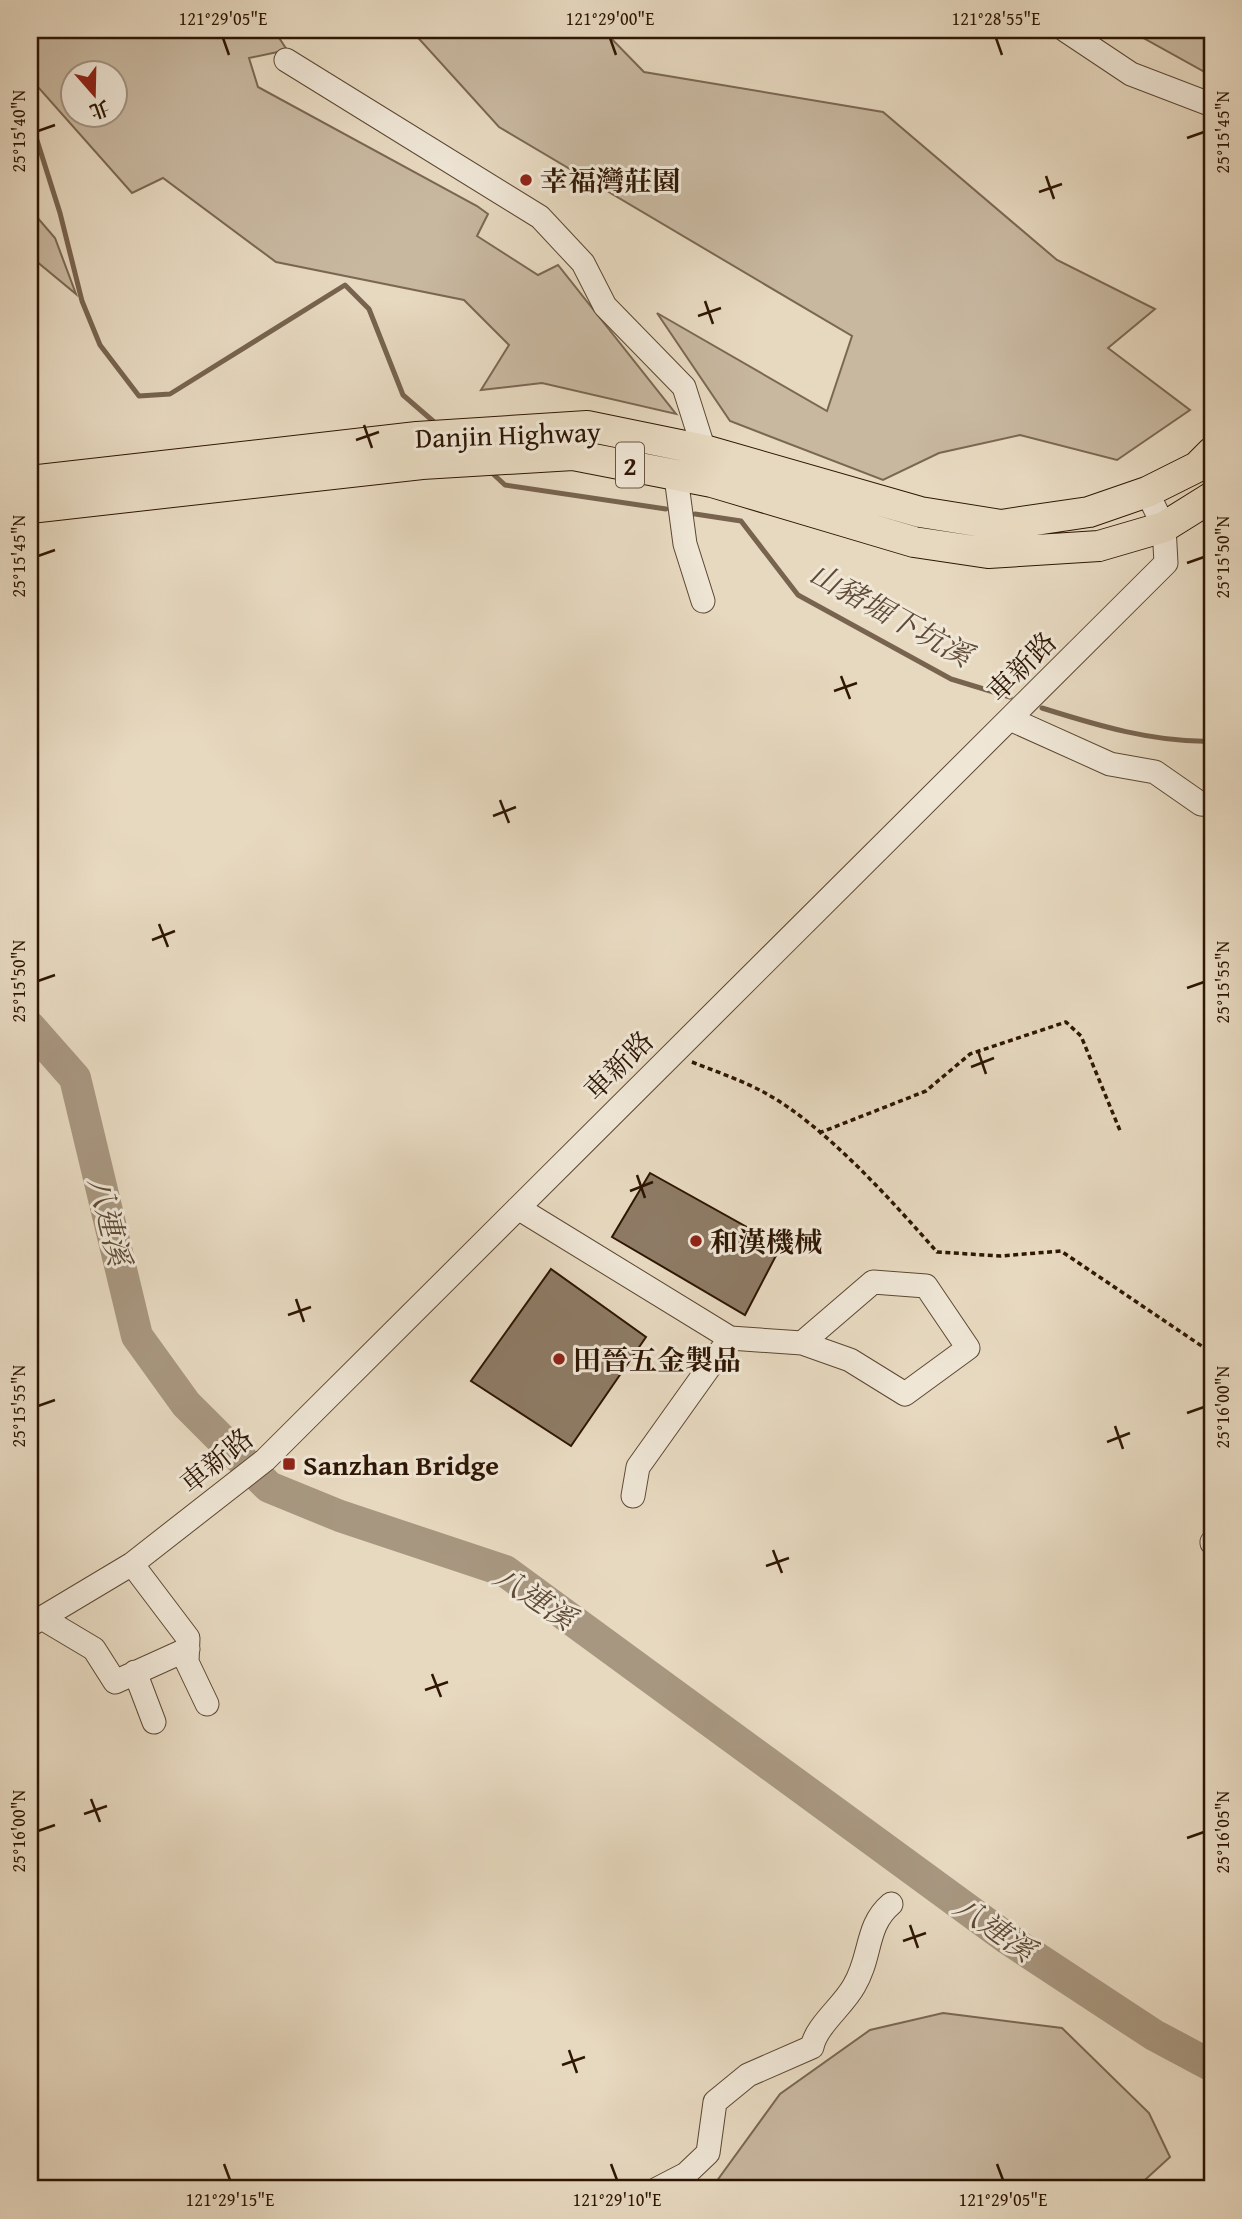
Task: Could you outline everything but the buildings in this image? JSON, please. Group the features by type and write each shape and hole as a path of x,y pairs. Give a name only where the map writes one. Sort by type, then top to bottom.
{"main road":[{"name":"Danjin Highway","path":"30,481 417,437 523,428 587,426 704,450 920,512 1001,525 1089,512 1147,492 1197,467 1212,452"},
{"name":"Danjin Highway","path":"30,508 501,457 573,455 712,482 914,542 988,553 1099,546 1164,527 1212,497"}],"street":[{"path":"1065,30 1131,74 1212,105"},
{"path":"286,60 540,217 583,263 605,306 684,387 704,450"},
{"path":"676,477 685,544 703,601"},
{"name":"車新路","path":"36,1622 132,1564 265,1460 1166,563 1164,527 1147,492"},
{"path":"1010,719 1110,764 1155,772 1201,804 1212,805"},
{"path":"518,1208 730,1338 802,1343 850,1360 905,1394 968,1348 926,1286 873,1282 802,1343"},
{"path":"633,1496 638,1466 730,1338"},
{"path":"132,1564 188,1638 187,1662 207,1704"},
{"path":"36,1622 94,1649 115,1682 188,1649"},
{"path":"135,1672 154,1722"},
{"path":"657,2189 686,2174 708,2153 715,2102 748,2075 812,2047 815,2034 830,2021 854,1987 866,1964 876,1917 891,1904"}],"path":[{"path":"819,1133 926,1091 970,1054 1066,1022 1081,1036 1121,1133"},
{"path":"672,1053 767,1094 819,1133 887,1195 937,1252 1001,1256 1061,1251 1212,1353"}],"shaded area":[{"path":"30,30 274,30 287,50 249,58 258,87 477,206 488,214 477,236 538,275 558,265 676,414 542,383 481,390 509,345 464,300 276,262 163,178 132,193 76,130 130,130 130,60 60,60 60,112 39,88 30,85"},
{"path":"411,30 603,30 644,72 883,112 1057,260 1155,309 1108,348 1190,410 1117,460 1020,435 939,453 883,480 730,421 657,313 827,411 852,336 499,127"},
{"path":"1129,30 1212,30 1212,76"},
{"path":"30,209 55,238 76,294 30,256"},
{"path":"943,2013 1062,2028 1149,2113 1170,2157 1135,2189 711,2189 780,2094 870,2030"}],"waterway":[{"name":"山豬堀下坑溪","path":"30,128 35,134 60,213 82,301 100,345 139,396 170,394 345,285 369,309 403,395 433,421"},
{"name":"山豬堀下坑溪","path":"491,472 505,485 666,509"},
{"name":"山豬堀下坑溪","path":"695,514 741,521 798,595 951,679 1010,697"},
{"name":"山豬堀下坑溪","path":"1042,708 1147,736 1212,741"},
{"name":"八連溪","path":"30,1027 75,1078 137,1336 186,1404 269,1487 340,1516 505,1571 1008,1939 1154,2035 1212,2066"}],"place":[{"name":"幸福灣莊園","path":"526,180"},
{"name":"和漢機械","path":"696,1241"},
{"name":"田晉五金製品","path":"559,1359"},
{"name":"Sanzhan Bridge","path":"289,1464"}]}
